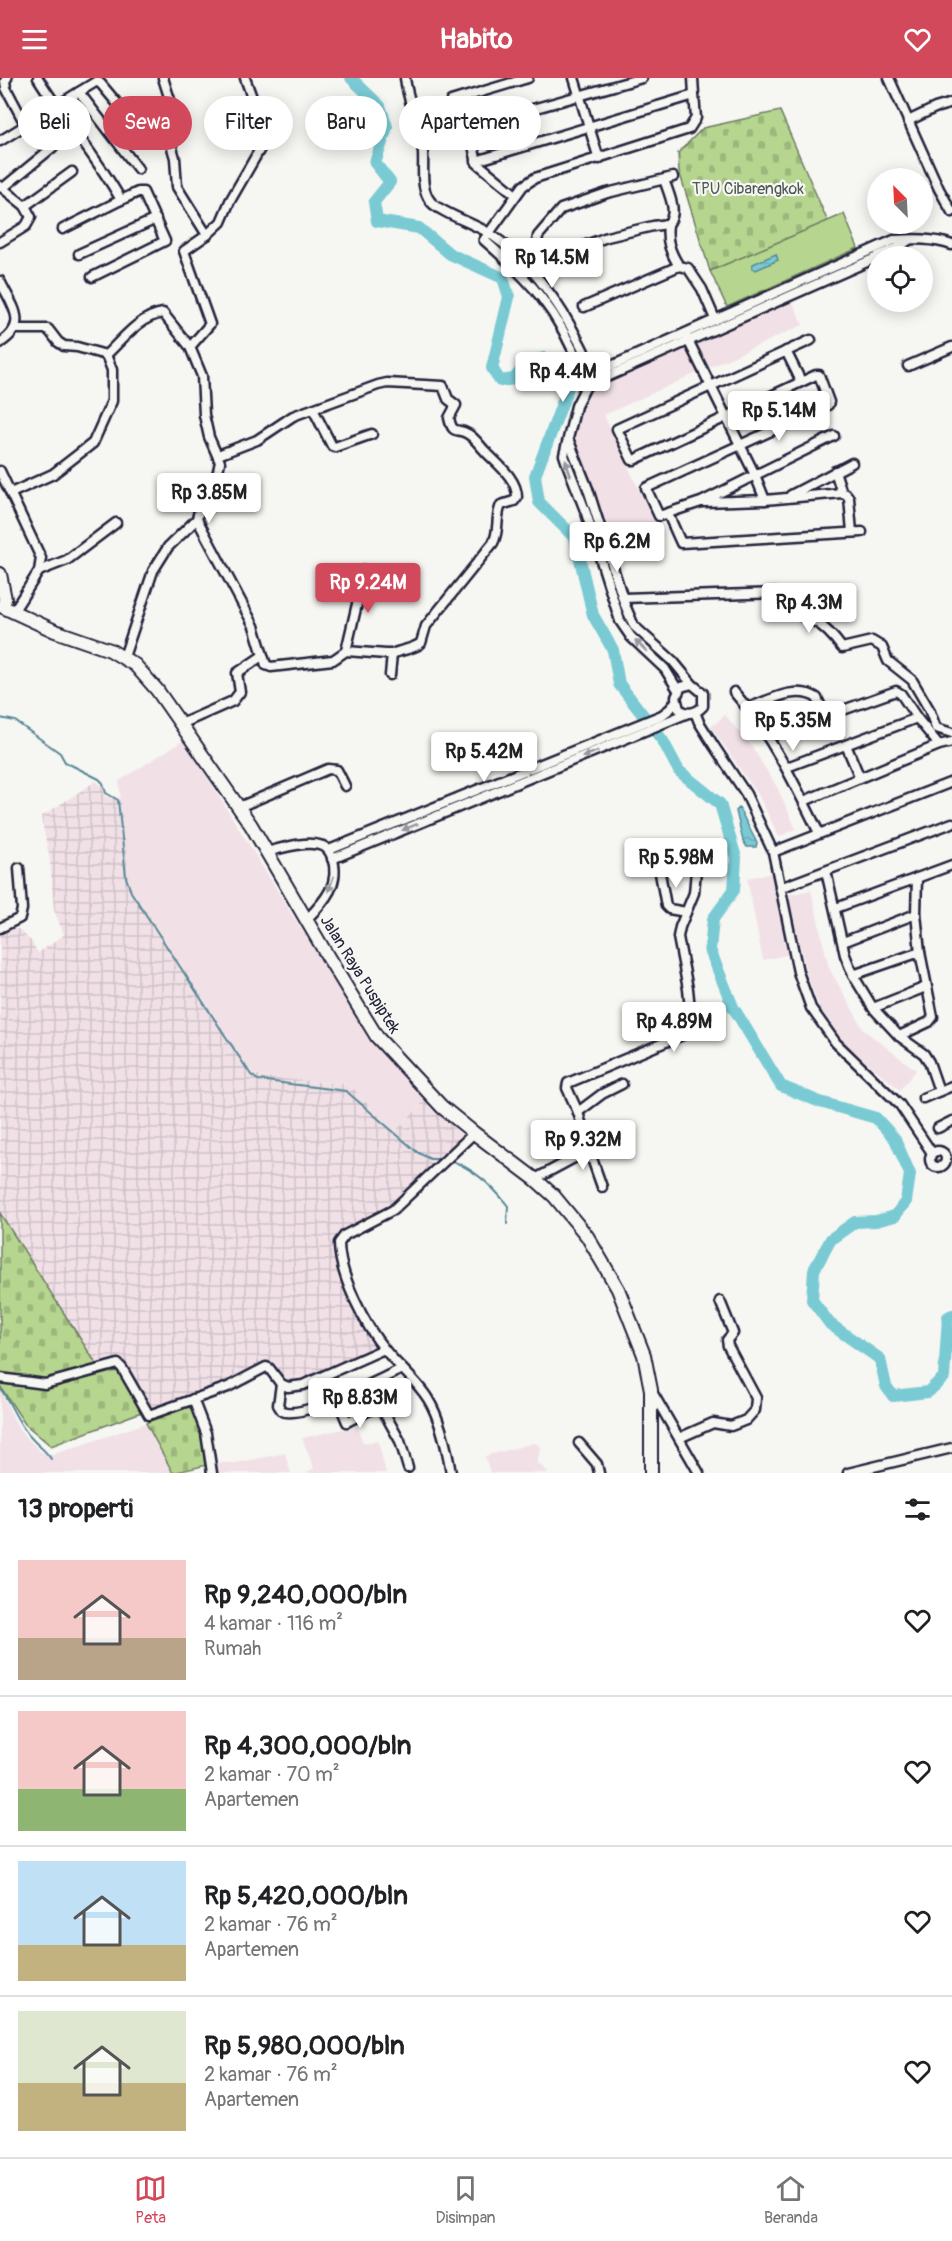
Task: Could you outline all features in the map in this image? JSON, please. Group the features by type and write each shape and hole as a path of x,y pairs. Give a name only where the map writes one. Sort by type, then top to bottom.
{"main road":[{"path":"0,574 5,608"},
{"name":"Jalan Raya Puspiptek","path":"5,608 55,632 124,657 135,664 157,690 239,807 377,1037 435,1099 474,1133 555,1196 574,1219 610,1272 644,1355 651,1390 651,1473"}],"street":[{"path":"8,78 5,81 6,88 18,111"},
{"path":"38,78 49,96"},
{"path":"163,78 180,131 179,135 170,141 175,158 177,187 207,235"},
{"path":"190,347 210,324 184,252 221,222 230,201 264,142 264,131 245,78"},
{"path":"405,78 410,104 419,129 425,192 437,208 462,218 489,233 531,270 564,322 581,370 589,376"},
{"path":"469,96 528,78"},
{"path":"574,78 599,159"},
{"path":"541,106 642,78"},
{"path":"489,233 528,182 544,174 599,159 689,129 696,118 693,78"},
{"path":"889,78 939,189 952,212"},
{"path":"71,96 97,81 111,96"},
{"path":"78,92 138,169"},
{"path":"476,161 588,125 694,95"},
{"path":"908,121 935,108 952,103"},
{"path":"0,141 18,129"},
{"path":"0,242 26,226 31,220 31,214 25,206 2,187 49,150"},
{"path":"88,150 110,180 121,200"},
{"path":"474,150 479,166 516,195"},
{"path":"25,206 72,172"},
{"path":"668,224 607,237 557,255 544,257 536,249 537,236 561,209 607,193 668,178 673,219 668,224 667,239 671,254 679,266"},
{"path":"63,229 141,191 165,241 163,244 92,277"},
{"path":"79,254 156,219"},
{"path":"900,246 909,239"},
{"path":"687,336 715,319 755,307 894,240 940,240 952,245"},
{"path":"664,719 676,701 678,690 666,669 631,637 620,621 564,455 576,406 589,376 867,261"},
{"path":"584,307 679,266 688,268 696,277 715,319"},
{"path":"0,281 17,317 16,329"},
{"path":"106,355 140,323 162,313 169,318 190,347 202,376 204,415 209,437 220,462 219,470 204,489 197,519 161,557 147,586 124,657"},
{"path":"0,343 16,329 48,329 64,346 106,355"},
{"path":"687,336 765,500"},
{"path":"811,340 617,428 632,460 818,374 829,403 646,488 657,516 701,502 834,436"},
{"path":"908,366 952,347"},
{"path":"786,351 801,381"},
{"path":"11,493 53,474 93,443 111,401 112,370 106,355"},
{"path":"197,519 254,627 266,665 271,667 333,660 346,651 392,654 412,649 421,643 426,626 493,543 498,534 499,509 502,504 516,499 517,492 504,471 471,436 452,428 449,418 456,405 448,399 441,385 387,383 293,416 251,443 218,455"},
{"path":"313,409 332,446 335,447 372,434"},
{"path":"331,854 664,719 692,713 703,706 705,697 701,689 692,684 673,661 634,626 588,489 569,441"},
{"path":"788,496 852,463"},
{"path":"0,471 40,553 39,571"},
{"path":"835,471 842,493"},
{"path":"578,493 588,489"},
{"path":"701,502 765,500 788,496 842,493 849,498 852,532"},
{"path":"668,514 681,543 862,532"},
{"path":"5,608 39,571 67,560 116,523"},
{"path":"346,651 365,570"},
{"path":"623,598 775,593 782,611 808,616 832,634 842,648 872,641 882,647 888,661 912,680 929,709 936,728 952,733"},
{"path":"390,675 392,654"},
{"path":"181,724 233,700 240,692 237,673 262,656"},
{"path":"678,690 692,684"},
{"path":"768,737 896,691 939,745"},
{"path":"734,692 748,708 787,767 819,834"},
{"path":"748,708 787,694 808,694 817,698 825,715"},
{"path":"676,701 680,709 692,713 746,794 773,852 798,972 811,1008 836,1043 900,1105 932,1153 942,1152 949,1158"},
{"path":"787,767 917,718"},
{"path":"804,801 939,745 952,742"},
{"path":"846,744 860,778"},
{"path":"239,807 328,768 337,770 345,786"},
{"path":"773,852 952,782"},
{"path":"780,888 952,824"},
{"path":"266,852 300,845 324,846 331,854 335,870 331,889 320,906 307,919"},
{"path":"602,1187 578,1112 567,1087 569,1082 692,1029 688,989 678,942 680,927 694,893 696,870 682,853"},
{"path":"836,908 952,865"},
{"path":"0,928 20,918 22,909 19,868"},
{"path":"826,871 845,955 853,975 873,1008 898,1036 924,1054 933,1069 939,1091"},
{"path":"660,873 666,906 669,909 686,912"},
{"path":"898,1036 932,1019 920,952 916,914 917,878"},
{"path":"843,942 916,914"},
{"path":"853,975 920,952"},
{"path":"873,1008 926,987"},
{"path":"578,1112 602,1094 622,1084"},
{"path":"923,1098 952,1086"},
{"path":"938,1128 952,1121"},
{"path":"451,1473 438,1421 430,1401 384,1349 358,1305 340,1259 339,1243 345,1235 393,1210 474,1133"},
{"path":"535,1179 589,1150"},
{"path":"679,1438 713,1423 731,1426 746,1420 754,1410 756,1398 727,1342 733,1334 720,1301"},
{"path":"0,1378 45,1384 118,1364 149,1415 234,1384 266,1367 282,1384 288,1387 303,1385 384,1349"},
{"path":"282,1384 278,1406 287,1413 302,1412 402,1369"},
{"path":"651,1390 699,1473"},
{"path":"337,1398 347,1422 404,1392"},
{"path":"193,1400 206,1433 212,1473"},
{"path":"380,1405 400,1441 408,1468"},
{"path":"579,1443 597,1464 599,1473"},
{"path":"848,1473 952,1448"}],"shaded area":[{"path":"789,293 803,325 604,415 655,524 606,530 572,441 580,406 589,386"},
{"path":"725,715 752,747 777,787 796,829 779,837 759,796 711,727"},
{"path":"184,740 377,1048 425,1098 394,1132 350,1085 265,1077 252,1073 129,884 119,781"},
{"path":"96,781 102,786 107,797 121,798 129,884 252,1073 265,1077 350,1085 394,1132 425,1098 462,1136 381,1214 341,1236 334,1248 339,1271 375,1349 317,1375 292,1381 281,1379 266,1362 238,1382 154,1411 147,1406 123,1362 116,1359 97,1365 0,1213 0,929 18,929 31,941 38,953 64,935 54,910 50,860 41,817"},
{"path":"772,873 790,954 763,960 747,878"},
{"path":"811,890 829,968 864,1030 916,1070 900,1090 845,1044 820,1009 807,975 788,895"},
{"path":"0,1389 19,1430 41,1452 52,1455 146,1423 173,1473 0,1473"},
{"path":"357,1426 363,1443 378,1441 386,1473 306,1473 314,1468 302,1438"},
{"path":"534,1443 541,1446 537,1462 549,1473 490,1473 485,1456"},
{"path":"285,1453 291,1473 215,1473 214,1463 236,1463"}],"green space":[{"name":"TPU Cibarengkok","path":"780,111 828,222 710,271 679,171 678,153 703,128"},
{"path":"844,214 858,248 727,307 710,271"},
{"path":"0,1213 97,1365 60,1377 38,1379 0,1373"},
{"path":"118,1368 144,1411 51,1446 25,1424 0,1386 0,1381 33,1385"},
{"path":"192,1404 200,1427 207,1465 173,1473 146,1423 157,1416"}],"water":[{"path":"776,254 778,260 756,270 752,268 753,264"},
{"path":"739,808 757,843 756,847 747,847 743,841 736,811"}],"waterway":[{"path":"351,78 380,106 387,127 375,163 390,182 374,202 377,221 419,228 450,254 503,278 509,297 492,368 500,381 514,379 528,362 544,358 560,367 569,385 535,476 539,502 575,538 593,615 613,650 619,684 663,741 679,771 720,804 736,858 734,890 713,919 710,950 733,1007 781,1086 820,1102 876,1118 895,1139 910,1174 906,1201 895,1216 876,1221 855,1222 831,1239 814,1270 812,1300 830,1324 880,1359 886,1386 893,1396 928,1392 944,1377 948,1317 952,1315"},
{"path":"0,718 15,721 60,753 65,762 99,779 106,793 118,800 126,877 131,892 251,1075 258,1080 346,1091 417,1152 430,1159 441,1159"},
{"path":"450,1160 475,1173 496,1191 508,1206 507,1224"},
{"path":"0,1388 24,1430 51,1459"}]}
